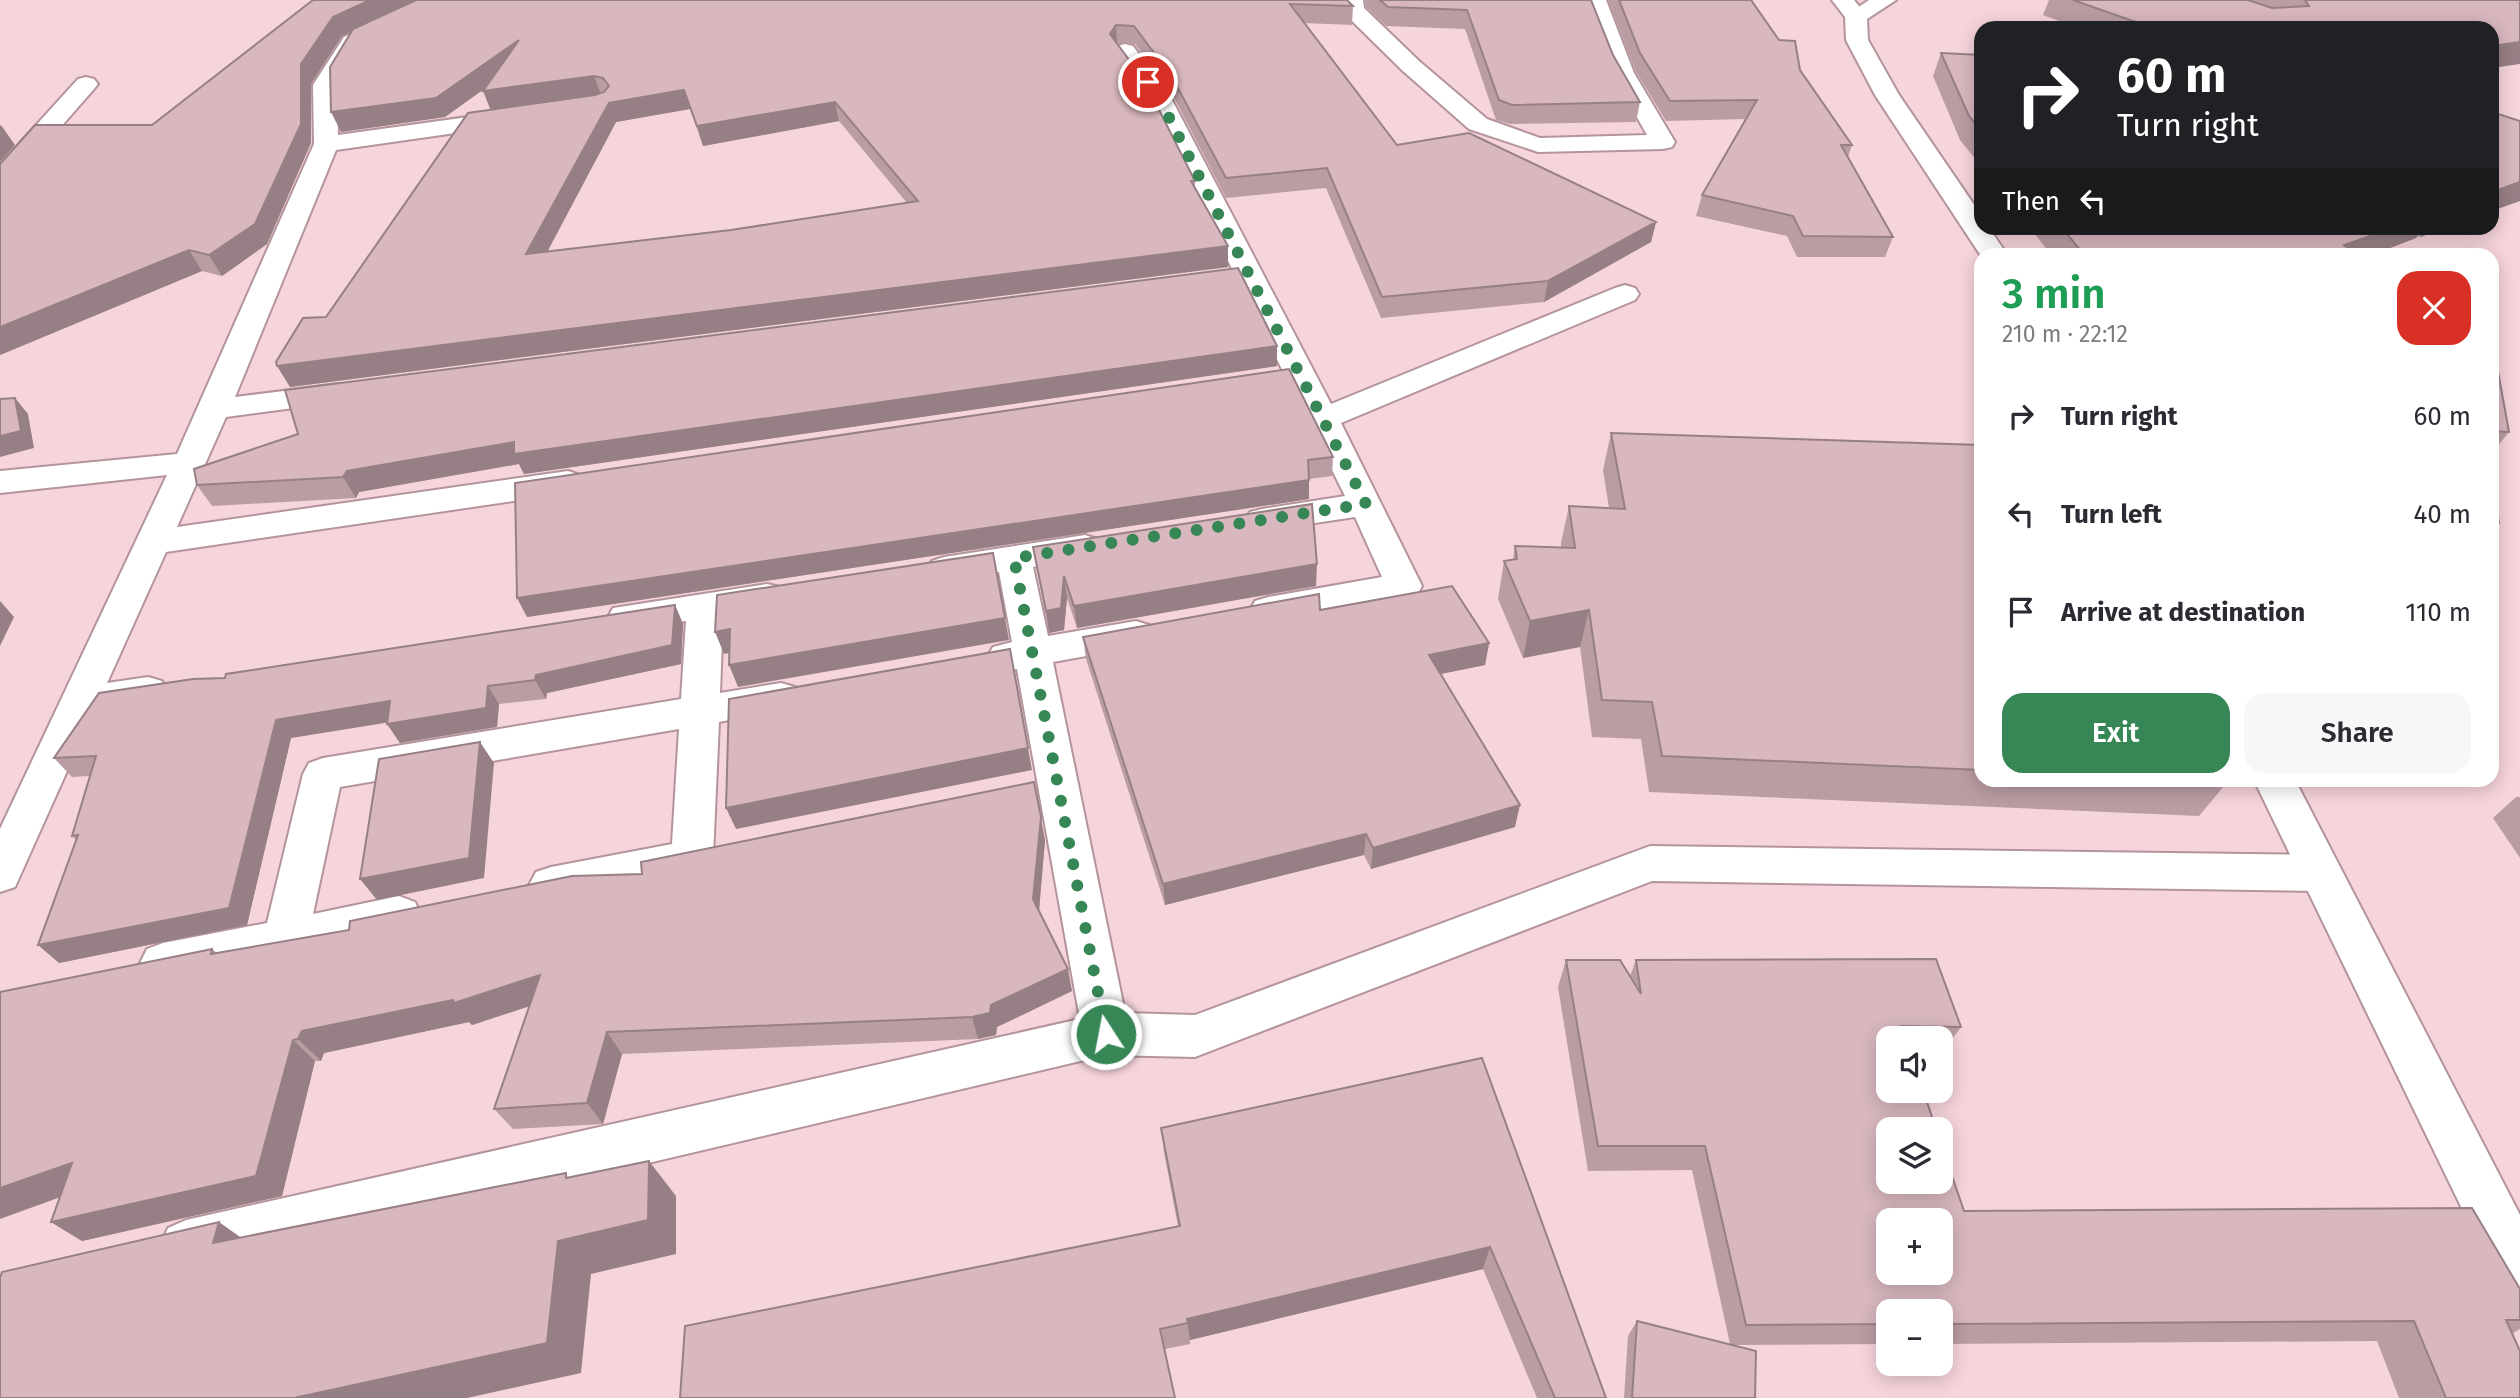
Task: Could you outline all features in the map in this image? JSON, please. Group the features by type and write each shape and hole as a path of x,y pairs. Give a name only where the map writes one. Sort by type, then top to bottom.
{"street":[{"path":"0,874 214,409 326,144 325,85 352,42 441,0"},
{"path":"1352,0 1354,10 1478,124 1538,145 1663,142 1623,73 1595,0"},
{"path":"1885,0 1849,5 1857,40 1886,95 1974,225"},
{"path":"1125,51 1159,98 1237,277 1287,376 1323,419 1404,586 1231,617"},
{"path":"0,181 86,84"},
{"path":"326,144 532,115"},
{"path":"1323,419 1625,294"},
{"path":"214,409 366,390"},
{"path":"0,482 188,463"},
{"path":"153,542 596,478"},
{"path":"1230,525 1366,504"},
{"path":"907,574 1122,541"},
{"path":"1014,558 1032,652 1037,788 1106,1034"},
{"path":"597,622 799,591"},
{"path":"516,892 712,853 699,711 705,605"},
{"path":"978,662 1165,628"},
{"path":"80,701 176,686"},
{"path":"286,937 323,774 819,690"},
{"path":"2277,787 2520,1270"},
{"path":"148,1255 1106,1034 1195,1036 1650,863 2319,873"},
{"path":"122,971 435,908"}],"building":[{"path":"313,0 370,0 333,17 301,64 301,124 255,224 209,255 189,250 0,327 0,164 35,125 152,125"},
{"path":"416,0 1347,0 1353,6 1290,4 1397,145 1469,133 1656,222 1548,281 1382,297 1327,168 1226,178 1172,77 1134,26 1116,25 1110,34 1144,80 1195,181 1191,181 1228,246 277,366 276,362 303,318 326,317 468,113 595,95 604,92 609,86 603,78 594,76 483,91 519,40 436,98 331,112 330,67 353,29","holes":["684,90 697,126 835,102 918,201 731,230 526,254 609,103"]},
{"path":"1380,0 1591,0 1613,55 1640,102 1512,105 1499,100 1467,10 1388,7"},
{"path":"1619,0 1751,0 1779,40 1795,41 1800,70 1852,145 1841,145 1893,237 1803,236 1793,216 1702,195 1757,100 1670,101 1640,53"},
{"path":"2073,0 2248,0 2272,8 2309,6 2305,0 2520,0 2520,42 2499,45 2499,21 2133,21"},
{"path":"1941,53 1974,55 1974,122"},
{"path":"2499,114 2520,121 2520,182 2499,190"},
{"path":"2068,235 2373,235 2344,245 2348,248 2078,248"},
{"path":"1238,268 1277,346 514,454 514,442 347,471 343,477 197,485 194,469 298,434 285,390"},
{"path":"1289,369 1333,457 1308,460 1309,480 517,598 515,483"},
{"path":"2499,377 2509,432 2499,431"},
{"path":"15,398 21,431 0,436 0,399"},
{"path":"1611,433 1974,445 1974,770 1662,756 1652,702 1602,700 1589,610 1530,621 1504,561 1517,559 1515,546 1575,548 1569,506 1625,509"},
{"path":"1312,504 1317,564 1074,606 1064,576 1061,608 1046,611 1033,547"},
{"path":"993,553 1005,618 729,665 730,629 715,632 717,595"},
{"path":"1452,586 1489,643 1429,655 1520,805 1373,848 1366,834 1163,884 1083,637 1319,594 1320,610"},
{"path":"675,605 672,645 536,675 535,680 488,686 486,708 387,724 390,701 276,720 229,908 38,945 78,835 72,836 96,756 54,758 99,693 193,679 225,678 226,674"},
{"path":"1010,649 1028,748 726,808 729,699"},
{"path":"480,742 469,858 360,879 379,759"},
{"path":"1034,782 1041,817 1033,899 1068,969 991,1005 990,1013 972,1017 607,1032 587,1103 494,1109 540,975 454,1003 453,1000 302,1031 298,1039 293,1040 256,1176 51,1222 72,1163 0,1188 0,992 212,949 211,954 349,930 350,921 572,876 642,874 641,862"},
{"path":"1936,959 1961,1027 1876,1026 1876,1103 1927,1103 1932,1117 1876,1117 1876,1194 1953,1194 1953,1179 1964,1211 2472,1208 2520,1289 2520,1320 2506,1320 2520,1351 2520,1398 2446,1398 2414,1321 1953,1324 1953,1299 1876,1299 1876,1324 1746,1325 1705,1146 1598,1146 1566,960 1620,960 1641,994 1636,960"},
{"path":"1482,1058 1606,1398 1555,1398 1490,1247 1187,1319 1188,1323 1160,1329 1175,1398 680,1398 685,1326 1180,1226 1161,1128"},
{"path":"649,1161 648,1220 558,1241 547,1343 294,1398 0,1398 2,1272 219,1222 213,1243 566,1173 566,1178"},
{"path":"1637,1321 1756,1351 1755,1398 1632,1398"}],"route":[{"path":"1106,1034 1014,558 1366,504 1251,275 1159,98 1148,82"}]}
